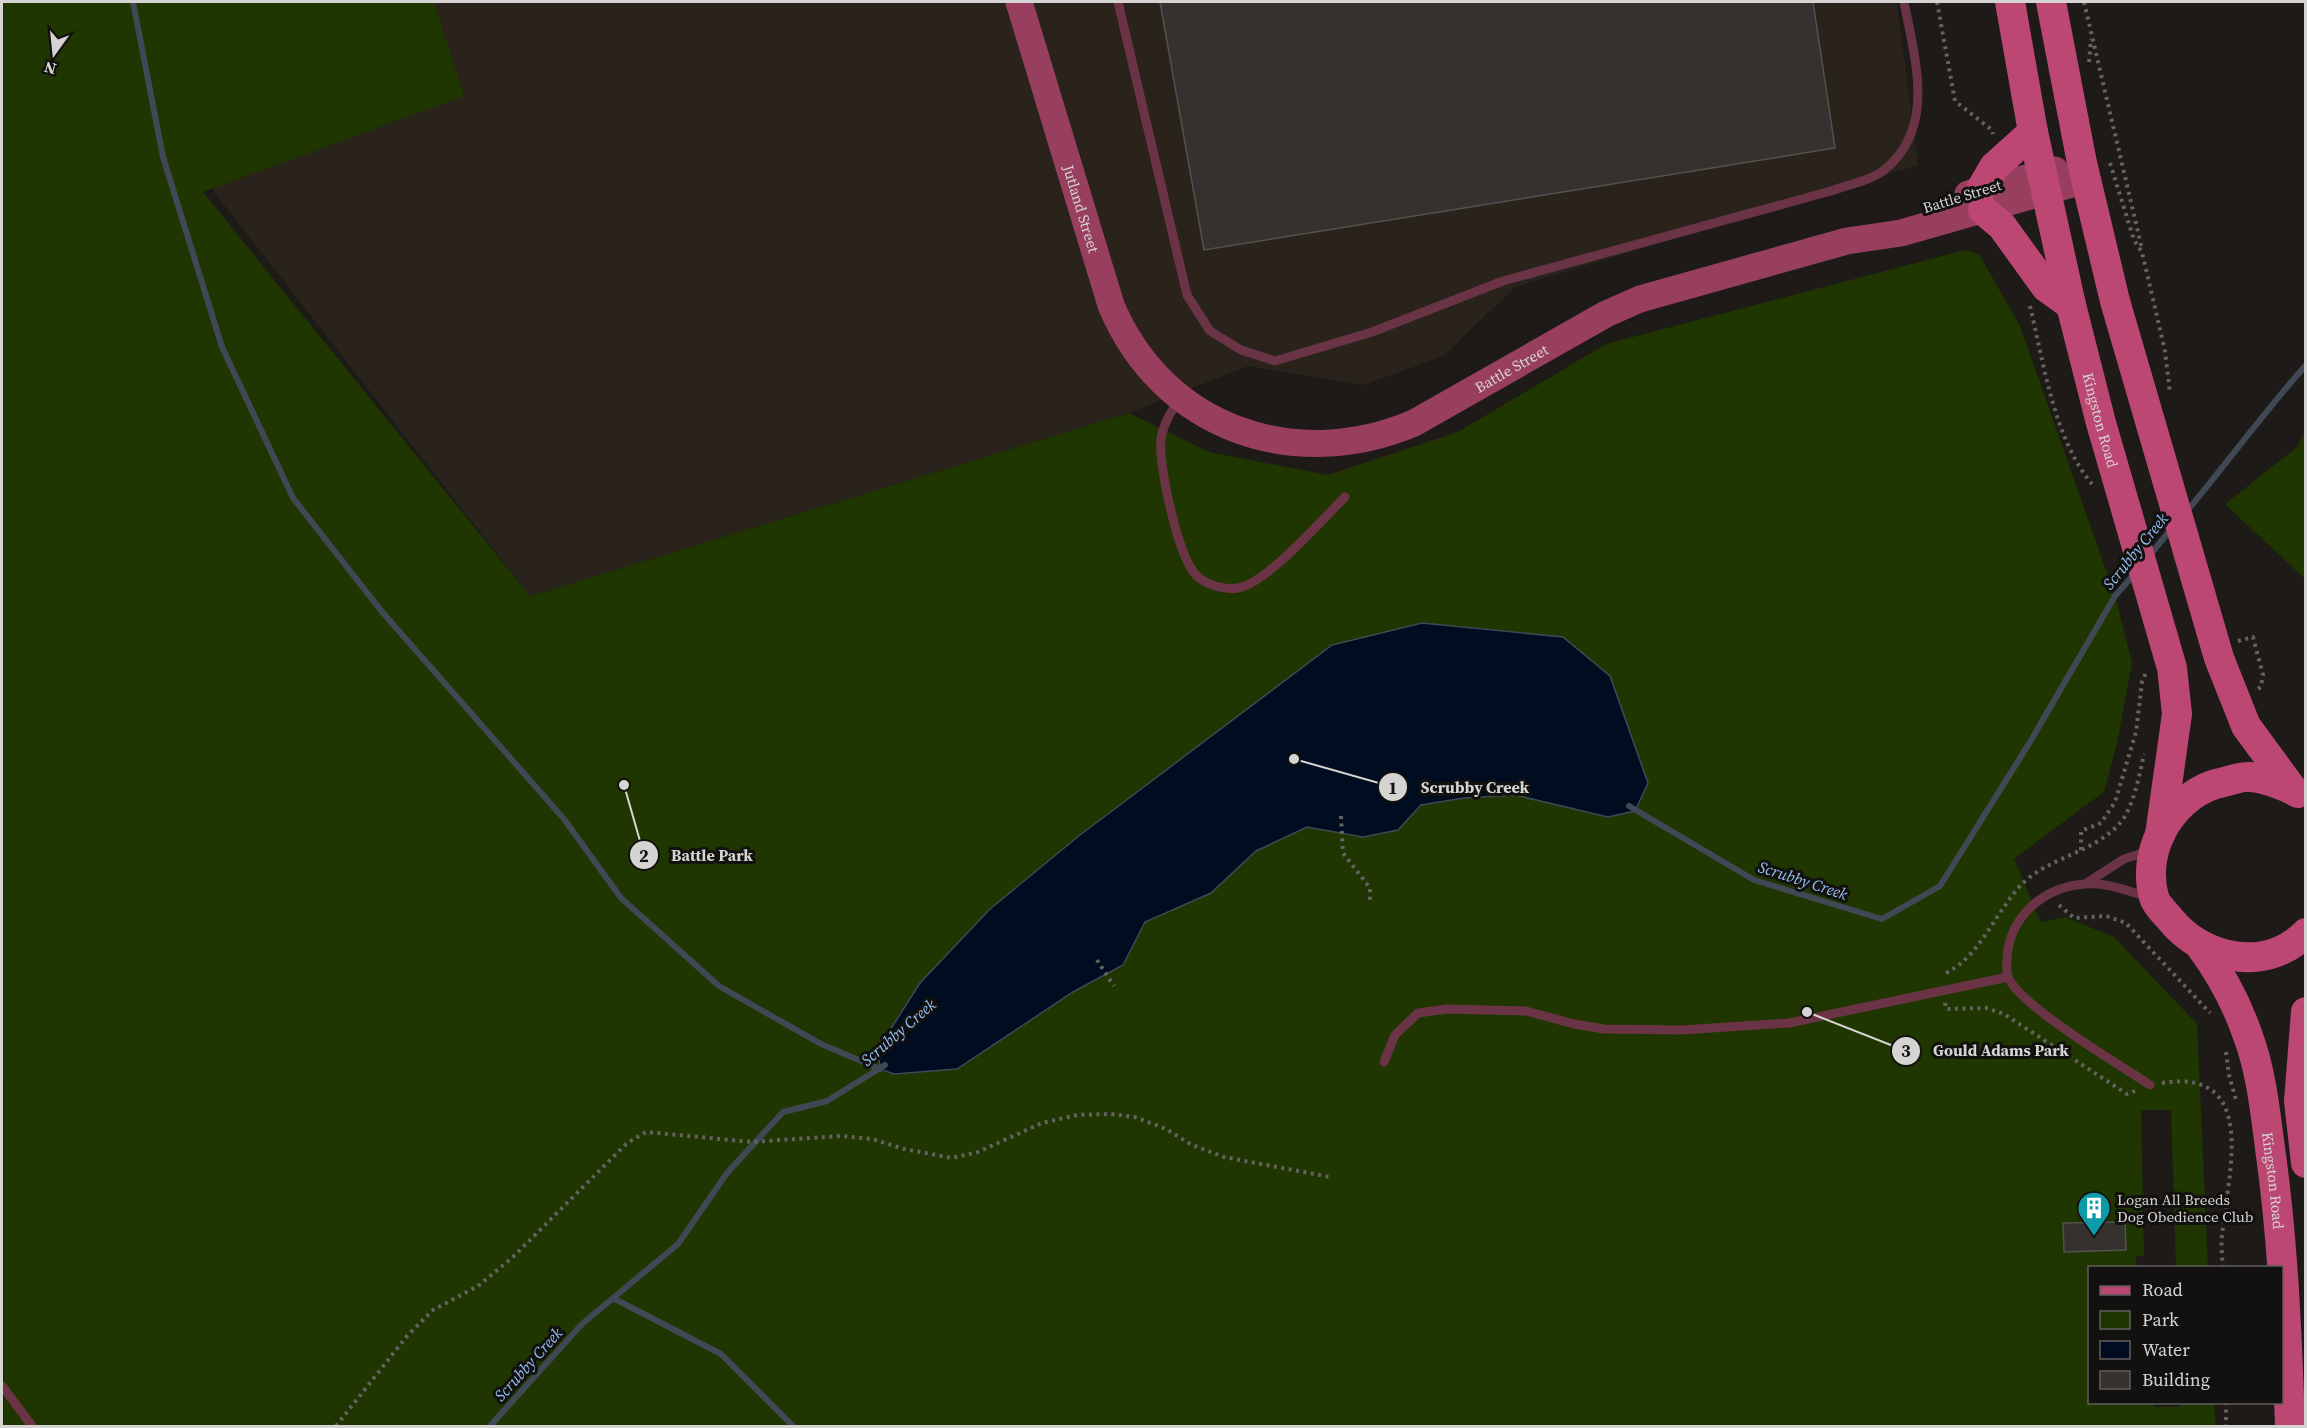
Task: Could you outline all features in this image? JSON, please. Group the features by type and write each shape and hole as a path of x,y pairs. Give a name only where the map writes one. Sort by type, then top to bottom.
{"main road":[{"name":"Kingston Road","path":"2010,2 2033,132 2071,305 2172,668 2177,714 2151,873 2154,899"},
{"path":"2050,2 2091,165 2115,301 2219,658 2246,726 2299,794"},
{"path":"2033,132 2010,156 1994,167 1981,200 2008,232 2046,287 2071,305"},
{"path":"2157,843 2176,808 2206,785 2250,776 2299,794"},
{"path":"2154,899 2174,924 2201,947 2223,956 2257,958 2294,944 2306,933"},
{"name":"Kingston Road","path":"2201,947 2221,975 2248,1036 2262,1092 2275,1183 2283,1266"},
{"path":"2306,1012 2299,1101 2306,1163"},
{"name":"Kingston Road","path":"2283,1267 2290,1426"}],"street":[{"name":"Jutland Street","path":"1019,2 1111,305 1122,332 1136,354 1180,398"},
{"name":"Battle Street","path":"1180,398 1222,423 1275,441 1322,445 1371,438 1414,423 1606,314 1640,299 1847,241 1901,233 1981,200 2044,182 2091,165"}],"lane":[{"path":"1118,2 1187,295 1210,331 1241,350 1275,361 1372,332 1503,281 1830,191 1881,172 1906,148 1920,105 1904,2"},
{"path":"1180,398 1164,427 1161,453 1182,549 1189,565 1203,580 1230,589 1252,584 1346,497"},
{"path":"2085,884 2124,859 2157,843"},
{"path":"2150,1085 2048,1017 2008,977 2008,946 2014,927 2048,893 2085,884 2108,885 2154,899"},
{"path":"1384,1062 1395,1035 1418,1013 1447,1009 1526,1011 1574,1024 1604,1029 1682,1030 1789,1023 2008,977"},
{"path":"2,1386 32,1426"}],"path":[{"path":"1937,2 1955,101 1992,130 1993,139 2010,156"},
{"path":"2084,2 2164,351 2171,404"},
{"path":"2091,39 2091,74"},
{"path":"2091,165 2142,252"},
{"path":"2028,300 2066,442 2078,467 2093,485"},
{"path":"2081,850 2121,823 2139,780 2145,749"},
{"path":"1341,816 1343,853 1370,888 1370,901"},
{"path":"2045,868 2048,873"},
{"path":"2059,905 2074,918 2106,916 2126,923 2211,1015"},
{"path":"1097,960 1114,986"},
{"path":"1945,1003 1946,1009 1986,1008 2004,1014 2127,1094 2150,1085 2178,1081 2205,1085 2224,1103 2231,1128 2231,1160 2221,1238 2223,1266"},
{"path":"2224,1103 2236,1098 2229,1076 2226,1046"},
{"path":"336,1426 407,1336 433,1310 478,1286 513,1257 627,1143 646,1132 752,1142 841,1136 872,1139 904,1149 952,1158 978,1152 1042,1123 1077,1114 1111,1114 1135,1117 1166,1129 1192,1145 1224,1157 1330,1177"},
{"path":"2226,1404 2226,1426"}],"shaded area":[{"path":"171,2 1897,2 1918,165 1515,287 1443,356 1364,385 1248,366 1129,413 530,596 214,192"}],"green space":[{"path":"2,2 434,2 464,96 203,192 530,596 1129,413 1209,452 1328,475 1458,432 1606,344 1965,250 1979,254 2020,326 2115,596 2132,663 2117,743 2104,792 2014,859 2041,922 2065,917 2114,937 2197,1024 2208,1266 2176,1266 2171,1110 2141,1110 2144,1256 2136,1256 2137,1266 2088,1266 2088,1404 2153,1404 2154,1407 2179,1407 2179,1404 2214,1404 2216,1426 4,1426"},
{"path":"2305,431 2305,579 2225,504 2297,447"}],"water":[{"path":"1422,623 1563,637 1610,676 1648,783 1635,811 1608,817 1515,795 1464,798 1421,805 1398,830 1363,837 1307,827 1256,851 1211,893 1145,922 1123,965 1073,992 957,1069 894,1074 880,1069 878,1049 920,983 990,909 1080,835 1332,645"}],"building":[{"path":"1160,2 1813,2 1835,148 1204,250"},
{"name":"Logan All Breeds Dog Obedience Club","path":"2125,1222 2126,1250 2064,1252 2063,1223"}],"waterway":[{"path":"133,2 163,157 222,347 293,498 383,613 564,819 621,898 719,986 821,1044 880,1069"},
{"name":"Scrubby Creek","path":"2187,511 2306,365"},
{"name":"Scrubby Creek","path":"2150,555 2172,528"},
{"name":"Scrubby Creek","path":"1629,806 1754,880 1882,919 1940,886 2030,742 2115,596 2136,572"},
{"name":"Scrubby Creek","path":"490,1426 582,1324 678,1244 727,1173 783,1112 827,1101 885,1065"},
{"path":"613,1298 721,1354 793,1426"}],"place":[{"name":"Scrubby Creek","path":"1294,759"},
{"name":"Battle Park","path":"624,785"},
{"name":"Gould Adams Park","path":"1807,1012"},
{"name":"Logan All Breeds Dog Obedience Club","path":"2094,1237"}]}
